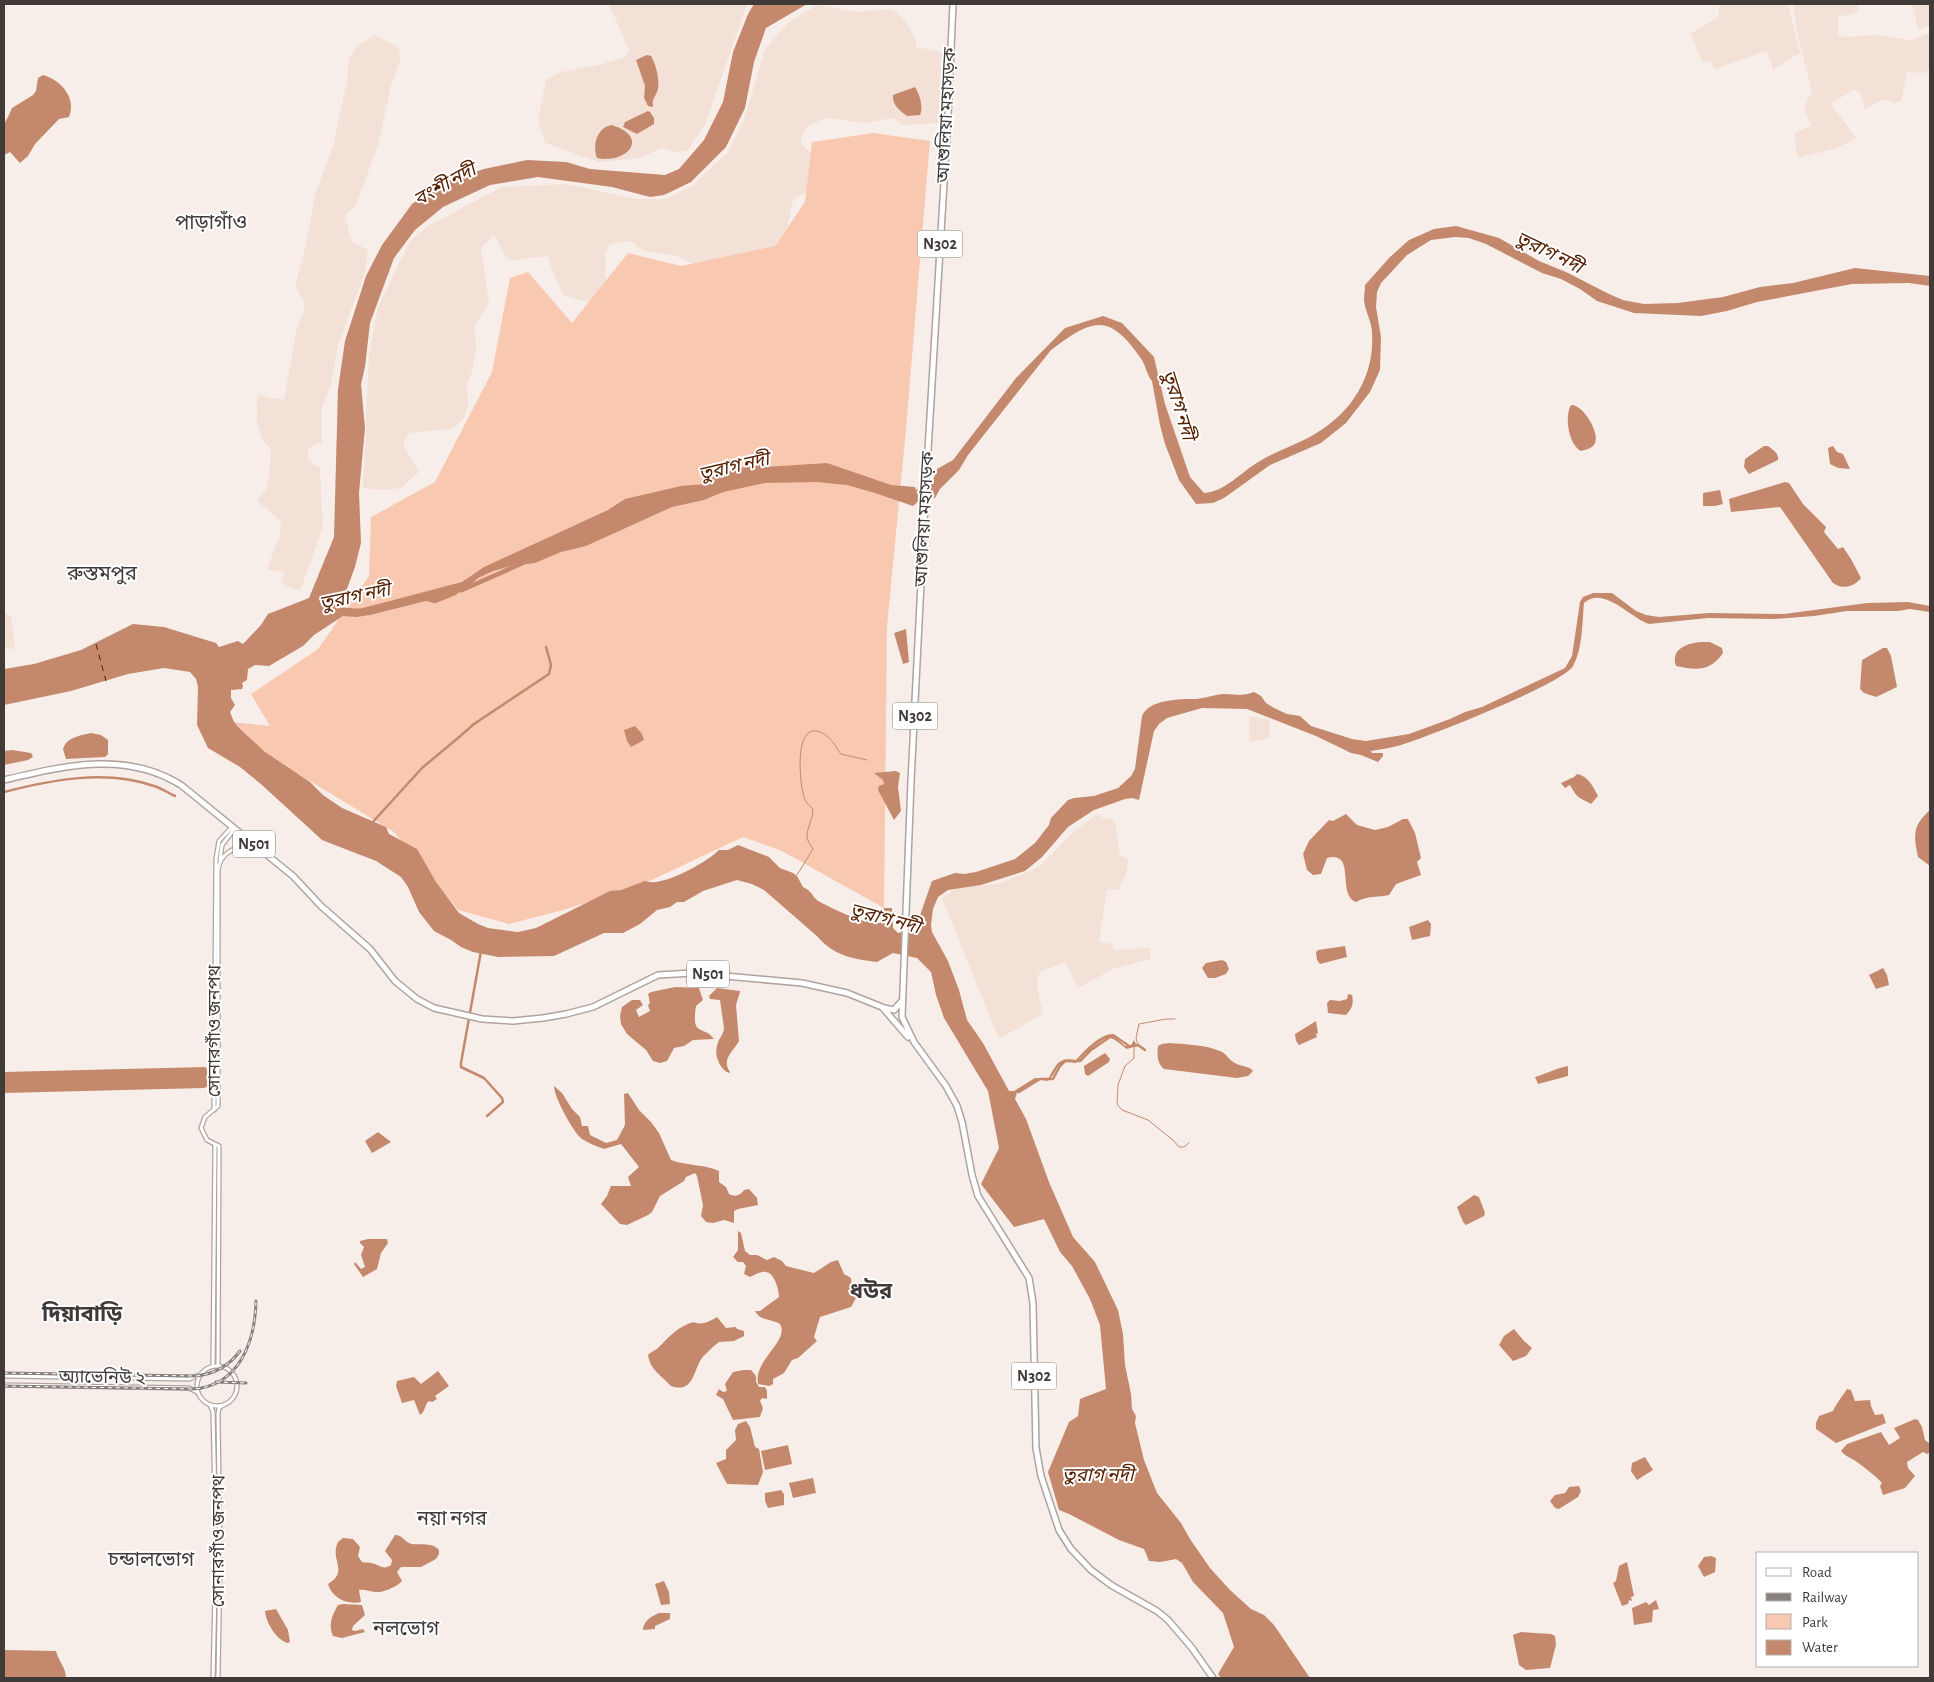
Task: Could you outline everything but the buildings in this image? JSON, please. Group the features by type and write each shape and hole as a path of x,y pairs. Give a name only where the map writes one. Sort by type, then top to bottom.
{"highway":[{"name":"আশুলিয়া মহাসড়ক","path":"921,1053 909,1034 902,1016 926,484 953,4"},
{"name":"N501","path":"4,780 73,766 106,763 160,773 181,785 303,884 321,906 370,949 387,972 405,990 424,1004 479,1018 513,1021 566,1014 593,1007 658,975 681,972 802,983 847,993 882,1007 900,1025 921,1053"},
{"path":"882,1007 894,1010 900,1006 903,998"},
{"name":"N302","path":"921,1053 946,1086 957,1106 978,1196 1026,1271 1032,1288 1036,1448 1042,1476 1059,1530 1070,1548 1091,1570 1111,1585 1157,1611 1168,1620 1192,1648 1213,1678"}],"main road":[{"path":"218,862 217,846 222,837 234,827"},
{"path":"218,862 222,845 234,827"},
{"path":"218,862 233,850 254,843"},
{"name":"সোনারগাঁও জনপথ","path":"215,1144 205,1138 201,1128 205,1117 218,1106 218,862"},
{"name":"সোনারগাঁও জনপথ","path":"214,1110 218,862"},
{"path":"215,1144 219,1146 218,1365 203,1371 197,1380 197,1392 203,1401 210,1405 222,1406"},
{"path":"213,1366 215,1144"},
{"name":"সোনারগাঁও জনপথ","path":"213,1678 218,1414 222,1406 232,1400 237,1385 234,1375 230,1370 218,1365"},
{"name":"অ্যাভেনিউ ২","path":"4,1376 189,1380 200,1375"},
{"name":"অ্যাভেনিউ ২","path":"4,1385 189,1388 197,1392"},
{"name":"সোনারগাঁও জনপথ","path":"210,1405 213,1412 217,1490 218,1678"}],"shaded area":[{"path":"609,4 747,4 705,125 687,151 676,152 661,148 640,158 599,162 545,143 538,120 546,80 561,72 624,58 629,50"},
{"path":"1719,4 1788,4 1800,53 1773,70 1767,51 1715,69 1710,61 1702,62 1691,33 1719,17"},
{"path":"1793,4 1857,4 1859,12 1838,17 1838,37 1881,35 1910,40 1930,33 1930,69 1924,73 1907,72 1901,101 1895,103 1884,99 1865,109 1861,95 1854,89 1831,104 1856,138 1838,148 1798,158 1794,133 1811,126 1804,108 1812,91 1798,38"},
{"path":"1912,4 1930,4 1930,26 1918,29"},
{"path":"817,5 856,12 893,9 904,20 915,37 916,47 942,52 941,123 903,125 892,118 866,123 826,118 808,125 801,137 802,145 811,153 814,191 794,197 787,227 775,246 693,264 676,256 644,251 630,241 609,244 605,256 606,280 601,290 589,302 564,296 548,256 507,259 494,235 481,248 489,303 475,326 476,352 472,372 467,384 468,406 464,418 452,429 409,433 403,445 419,472 401,488 384,490 363,488 369,356 378,307 410,241 428,226 502,187 566,184 637,199 665,199 693,185 728,152 744,120 765,49 789,22"},
{"path":"375,35 399,49 401,58 390,89 379,142 355,208 345,216 352,242 368,250 365,273 339,342 330,388 322,407 322,442 308,448 308,460 320,468 323,527 300,591 281,583 284,572 267,569 279,537 281,521 257,501 266,489 271,450 262,438 257,421 257,403 259,394 268,398 284,399 296,332 304,310 304,302 295,285 305,249 315,195 333,146 347,81 349,59 357,46"},
{"path":"4,615 11,616 15,645 12,649 7,649 4,643"},
{"path":"1251,716 1269,720 1270,738 1250,742 1249,725"},
{"path":"1098,814 1103,819 1110,818 1115,822 1120,856 1127,858 1128,861 1126,874 1118,890 1107,889 1099,942 1113,944 1114,950 1150,948 1151,959 1115,968 1078,988 1065,962 1040,972 1037,979 1043,1014 999,1039 942,898 957,888 997,884 1030,871 1041,865 1073,832"}],"green space":[{"path":"873,133 930,141 906,430 887,626 884,908 782,851 743,837 641,885 563,910 509,924 458,910 394,832 209,720 270,726 251,694 318,649 369,576 371,517 435,482 492,372 510,278 528,272 572,323 628,253 681,266 775,246 805,202 812,142"}],"water":[{"name":"বংশী নদী","path":"754,4 807,4 766,28 754,62 745,108 726,147 691,182 664,195 650,197 612,187 538,177 490,185 443,207 415,230 394,258 370,323 361,384 365,428 359,493 361,543 355,567 340,608 363,608 462,582 484,567 608,510 625,499 681,486 705,484 709,471 722,472 761,464 766,467 827,463 891,485 915,487 916,490 930,483 937,469 953,460 1016,378 1065,328 1103,316 1122,323 1154,357 1165,404 1190,477 1204,493 1212,492 1226,485 1253,465 1308,438 1347,408 1364,381 1372,350 1372,329 1364,300 1365,285 1390,257 1409,240 1434,229 1456,226 1499,238 1539,261 1566,272 1609,294 1623,300 1644,304 1678,303 1723,297 1760,287 1793,283 1855,268 1930,276 1930,286 1909,283 1852,284 1757,302 1701,316 1634,313 1597,301 1561,279 1542,273 1486,244 1469,238 1455,237 1431,240 1407,255 1381,283 1377,292 1376,307 1381,337 1380,370 1370,392 1346,423 1321,443 1270,465 1224,498 1213,503 1196,504 1179,480 1165,444 1152,381 1142,360 1131,345 1110,327 1101,325 1090,326 1066,339 1051,350 968,455 959,470 940,489 935,498 919,501 913,506 847,485 817,482 765,483 723,492 704,500 672,507 586,546 561,552 535,563 511,566 493,571 478,578 462,592 370,615 343,616 314,635 303,646 269,666 255,665 248,669 247,680 242,683 242,689 231,690 231,698 235,705 230,712 239,728 265,752 310,782 323,795 342,808 386,827 389,834 417,849 436,882 459,913 488,928 518,932 536,928 610,891 621,890 645,881 662,881 684,873 705,861 719,850 728,850 738,845 769,857 780,868 797,876 803,887 817,900 850,916 873,923 880,923 884,908 892,908 893,928 898,933 917,924 932,881 955,873 976,872 1015,859 1035,843 1049,825 1051,818 1068,800 1094,796 1118,788 1131,776 1135,769 1142,716 1146,710 1158,703 1199,699 1223,694 1242,695 1254,692 1274,708 1287,714 1300,716 1311,726 1352,739 1366,741 1409,734 1450,719 1482,707 1565,668 1572,656 1580,602 1583,597 1593,593 1612,593 1636,611 1659,617 1709,613 1784,614 1867,603 1908,602 1930,606 1930,612 1910,609 1898,611 1847,611 1774,619 1708,618 1649,624 1617,604 1600,598 1592,598 1584,603 1579,651 1573,666 1564,674 1521,697 1437,732 1401,745 1371,751 1372,753 1383,753 1378,762 1351,753 1316,736 1247,709 1202,708 1167,718 1154,731 1139,800 1125,799 1094,810 1068,827 1042,857 1025,871 981,885 948,890 938,897 933,909 932,932 948,961 959,990 967,1020 983,1043 1009,1091 1014,1091 1035,1078 1048,1079 1058,1063 1070,1059 1076,1060 1092,1044 1106,1035 1111,1034 1125,1046 1131,1045 1134,1040 1137,1046 1127,1049 1110,1038 1106,1039 1092,1048 1076,1063 1060,1064 1047,1081 1039,1079 1017,1093 1015,1099 1026,1119 1049,1182 1073,1237 1095,1262 1118,1310 1123,1334 1125,1365 1132,1409 1136,1416 1135,1423 1144,1460 1157,1493 1181,1523 1210,1568 1251,1609 1264,1615 1274,1625 1310,1678 1221,1678 1218,1674 1234,1647 1223,1613 1193,1582 1182,1563 1176,1559 1160,1562 1149,1561 1144,1549 1119,1540 1059,1510 1048,1472 1069,1422 1078,1416 1080,1399 1106,1389 1100,1325 1090,1299 1072,1266 1060,1252 1044,1219 1014,1227 981,1184 999,1148 988,1091 944,1018 931,972 917,958 893,953 877,962 844,956 824,943 764,890 737,880 703,891 684,902 677,902 670,907 657,910 640,924 623,933 604,933 554,956 498,957 473,952 434,931 419,912 408,887 401,877 376,861 322,840 240,767 208,748 197,725 198,687 196,679 190,672 164,668 128,674 71,691 4,705 4,669 34,664 81,650 133,624 164,627 216,643 219,647 238,641 243,644 261,625 268,614 309,598 334,537 338,389 345,341 366,276 382,245 412,204 445,182 484,169 527,160 566,162 590,169 665,175 679,169 704,140 723,102 733,52"},
{"path":"647,55 653,59 658,79 658,88 653,101 653,107 648,106 644,98 645,86 636,60"},
{"path":"43,75 56,81 66,91 71,103 71,110 69,117 59,119 20,163 10,152 4,155 4,124 12,108 33,95 36,91 38,78"},
{"path":"915,87 921,100 921,112 920,115 907,116 895,105 893,95"},
{"path":"648,111 654,118 654,124 637,134 623,127 625,122"},
{"path":"612,125 624,130 630,136 632,143 630,149 625,154 617,157 608,159 597,158 595,148 597,137 603,129"},
{"path":"1571,405 1581,409 1593,426 1595,433 1596,438 1593,446 1581,451 1573,443 1569,430 1568,416"},
{"path":"1764,446 1768,446 1778,455 1778,460 1749,474 1744,467 1745,459"},
{"path":"1833,446 1837,452 1843,454 1850,469 1838,468 1830,464 1828,448"},
{"path":"1785,482 1789,483 1803,504 1826,527 1824,532 1838,549 1843,547 1861,578 1855,584 1844,587 1833,583 1780,507 1731,512 1729,499"},
{"path":"1720,490 1723,504 1703,506 1703,493"},
{"path":"906,629 909,662 903,664 894,633"},
{"path":"1702,642 1710,642 1722,648 1723,653 1708,667 1696,669 1676,666 1675,655 1681,648"},
{"path":"1883,648 1887,648 1891,656 1897,687 1876,697 1864,693 1860,689 1862,660"},
{"path":"635,726 642,734 644,740 631,747 624,730"},
{"path":"91,733 101,735 108,740 108,754 105,757 66,759 63,749 67,742"},
{"path":"12,750 31,753 33,757 28,760 4,765 4,751"},
{"path":"896,771 900,773 898,787 901,811 894,820 878,790 879,786 884,784 883,780 874,773"},
{"path":"1577,774 1587,779 1598,796 1591,804 1578,797 1570,785 1565,788 1561,783"},
{"path":"1930,810 1930,866 1918,857 1915,836 1917,825"},
{"path":"1346,814 1357,825 1375,830 1388,827 1403,819 1408,819 1415,833 1421,858 1417,862 1421,875 1396,884 1389,895 1356,902 1350,898 1347,891 1344,867 1336,857 1327,858 1321,874 1313,875 1307,870 1303,854 1309,841 1329,820 1333,821"},
{"path":"1428,920 1431,924 1430,936 1412,940 1409,927"},
{"path":"1345,946 1347,957 1320,964 1317,960 1316,952 1318,950"},
{"path":"1222,960 1226,962 1229,969 1226,974 1215,978 1208,978 1202,968 1206,963"},
{"path":"1883,968 1889,985 1876,989 1869,975"},
{"path":"675,987 699,988 703,1000 696,1006 695,1023 699,1029 714,1039 693,1040 684,1046 674,1048 667,1061 660,1063 653,1061 646,1050 627,1034 621,1024 620,1016 622,1007 632,1000 640,1000 643,1005 636,1010 639,1017 650,1011 648,994"},
{"path":"717,988 740,991 736,1005 739,1041 727,1059 729,1073 720,1066 716,1054 724,1028 720,1000 710,999 709,996"},
{"path":"1348,994 1352,995 1353,1003 1346,1015 1328,1013 1327,1003 1330,1000 1340,1001 1347,999"},
{"path":"1316,1021 1317,1037 1299,1045 1295,1034"},
{"path":"1169,1043 1214,1049 1222,1052 1235,1063 1253,1071 1248,1076 1237,1078 1164,1069 1158,1059 1158,1046"},
{"path":"1105,1053 1110,1059 1109,1062 1088,1076 1085,1074 1084,1066"},
{"path":"1568,1066 1568,1076 1538,1084 1535,1077"},
{"path":"205,1067 209,1071 209,1086 204,1088 4,1093 4,1072"},
{"path":"554,1086 562,1093 572,1109 580,1117 582,1126 588,1126 590,1135 606,1143 617,1140 625,1125 624,1094 628,1093 639,1110 659,1133 671,1160 719,1171 719,1182 726,1187 729,1194 741,1194 744,1190 749,1189 757,1198 758,1205 734,1211 734,1223 724,1220 713,1223 706,1222 701,1216 703,1205 695,1173 686,1177 684,1181 660,1196 652,1212 648,1215 627,1225 620,1224 601,1204 611,1186 631,1186 628,1177 639,1167 621,1144 604,1149 582,1139 565,1114 557,1098"},
{"path":"378,1132 391,1142 372,1153 365,1141"},
{"path":"1474,1195 1479,1197 1485,1213 1484,1216 1466,1225 1457,1207"},
{"path":"738,1231 741,1233 745,1251 750,1255 757,1255 767,1260 774,1257 782,1261 786,1266 814,1273 831,1262 838,1260 844,1274 851,1278 852,1287 848,1292 855,1295 856,1298 851,1307 820,1317 814,1337 817,1341 798,1358 792,1360 784,1373 773,1379 773,1384 769,1386 758,1384 758,1375 765,1359 780,1337 782,1330 780,1324 760,1317 755,1311 760,1311 779,1297 778,1291 772,1275 769,1273 762,1272 750,1277 744,1274 746,1266 743,1262 738,1262 733,1257 738,1250"},
{"path":"387,1239 388,1243 381,1253 377,1269 363,1277 354,1264 355,1262 361,1269 365,1267 361,1255 364,1247 360,1241"},
{"path":"717,1317 726,1328 736,1327 744,1331 744,1336 734,1341 719,1342 702,1358 689,1384 679,1388 671,1386 651,1365 648,1355 683,1326 694,1322 706,1322"},
{"path":"1514,1329 1532,1348 1526,1356 1513,1361 1499,1345 1504,1336"},
{"path":"751,1370 756,1376 756,1382 759,1387 765,1387 767,1391 767,1399 762,1398 760,1401 763,1408 760,1417 733,1420 723,1399 716,1395 719,1389 723,1392 727,1391 725,1384 733,1372"},
{"path":"438,1371 449,1386 435,1396 437,1399 427,1403 420,1415 414,1400 402,1403 396,1386 397,1381 414,1377 421,1384"},
{"path":"1847,1389 1851,1390 1855,1401 1870,1400 1875,1415 1883,1414 1886,1423 1836,1443 1816,1429 1816,1423 1819,1416 1833,1411"},
{"path":"1915,1419 1918,1420 1922,1427 1925,1440 1930,1444 1930,1452 1927,1454 1923,1452 1907,1462 1908,1468 1915,1476 1905,1488 1883,1495 1880,1486 1882,1483 1855,1460 1841,1451 1847,1444 1881,1432 1889,1445 1900,1438 1894,1428"},
{"path":"746,1421 750,1427 755,1447 759,1449 763,1472 758,1485 727,1484 716,1463 726,1459 726,1450 736,1440 735,1430 738,1424"},
{"path":"788,1445 792,1464 765,1470 761,1451"},
{"path":"1645,1457 1653,1470 1637,1480 1631,1471 1632,1463"},
{"path":"813,1478 816,1493 793,1498 789,1483"},
{"path":"1579,1486 1581,1491 1578,1497 1559,1509 1555,1508 1550,1501 1555,1495 1565,1493 1569,1487"},
{"path":"781,1490 784,1494 784,1505 768,1508 765,1501 765,1493"},
{"path":"395,1535 412,1544 426,1544 436,1547 439,1550 439,1554 436,1559 421,1567 401,1567 397,1572 402,1581 392,1588 380,1592 359,1590 361,1602 345,1601 333,1593 328,1584 338,1574 336,1548 338,1542 343,1538 353,1539 360,1547 358,1556 362,1562 388,1567 391,1565 392,1560 385,1551"},
{"path":"1711,1556 1716,1558 1715,1572 1704,1577 1698,1566 1704,1557"},
{"path":"1627,1562 1634,1596 1631,1597 1632,1601 1629,1600 1628,1604 1622,1606 1613,1583 1616,1581 1619,1566"},
{"path":"664,1581 669,1592 670,1604 661,1605 655,1584"},
{"path":"1656,1600 1659,1609 1653,1610 1652,1622 1634,1625 1632,1608 1646,1602 1649,1605"},
{"path":"338,1605 362,1605 365,1615 353,1626 352,1630 363,1629 365,1632 342,1638 333,1636 331,1628 332,1616"},
{"path":"276,1609 288,1630 290,1642 287,1643 279,1638 267,1620 265,1611"},
{"path":"659,1613 670,1613 670,1619 655,1626 655,1629 643,1630 646,1621"},
{"path":"1521,1632 1551,1634 1555,1636 1556,1645 1550,1668 1526,1670 1519,1665 1513,1635"},
{"path":"4,1650 56,1651 66,1678 4,1678"}],"waterway":[{"name":"তুরাগ নদী","path":"462,590 523,563"},
{"name":"তুরাগ নদী","path":"425,598 435,601 455,593"},
{"path":"371,824 422,768 474,724 549,674 551,665 546,647"},
{"path":"797,875 813,849 807,839 813,809 805,800 801,780 800,767 803,741 808,733 816,731 827,736 841,754 867,760"},
{"path":"4,792 59,780 98,777 136,781 157,787 175,796"},
{"path":"481,951 461,1067 484,1078 502,1098 503,1102 487,1116"},
{"path":"1138,1045 1136,1038 1139,1024 1175,1019"},
{"path":"1075,1061 1080,1061 1091,1050 1113,1035 1129,1046"},
{"path":"1134,1046 1138,1045 1145,1050"},
{"path":"1134,1047 1134,1058 1125,1066 1118,1085 1117,1104 1122,1110 1148,1120 1179,1147 1184,1147 1189,1143"},
{"path":"1019,1092 1040,1079 1053,1079 1065,1061"}],"ferry route":[{"path":"96,644 106,681"}],"railway":[{"path":"4,1386 194,1389 210,1386 234,1370 242,1358 252,1331 256,1301"},
{"path":"4,1373 196,1376 221,1368 240,1351"},
{"path":"216,1382 246,1383"}],"district":[{"name":"পাড়াগাঁও","path":"211,223"},
{"name":"রুস্তমপুর","path":"102,574"},
{"name":"ধউর","path":"871,1291"},
{"name":"দিয়াবাড়ি","path":"82,1314"},
{"name":"নয়া নগর","path":"452,1519"},
{"name":"চন্ডালভোগ","path":"151,1560"},
{"name":"নলভোগ","path":"406,1629"}]}
